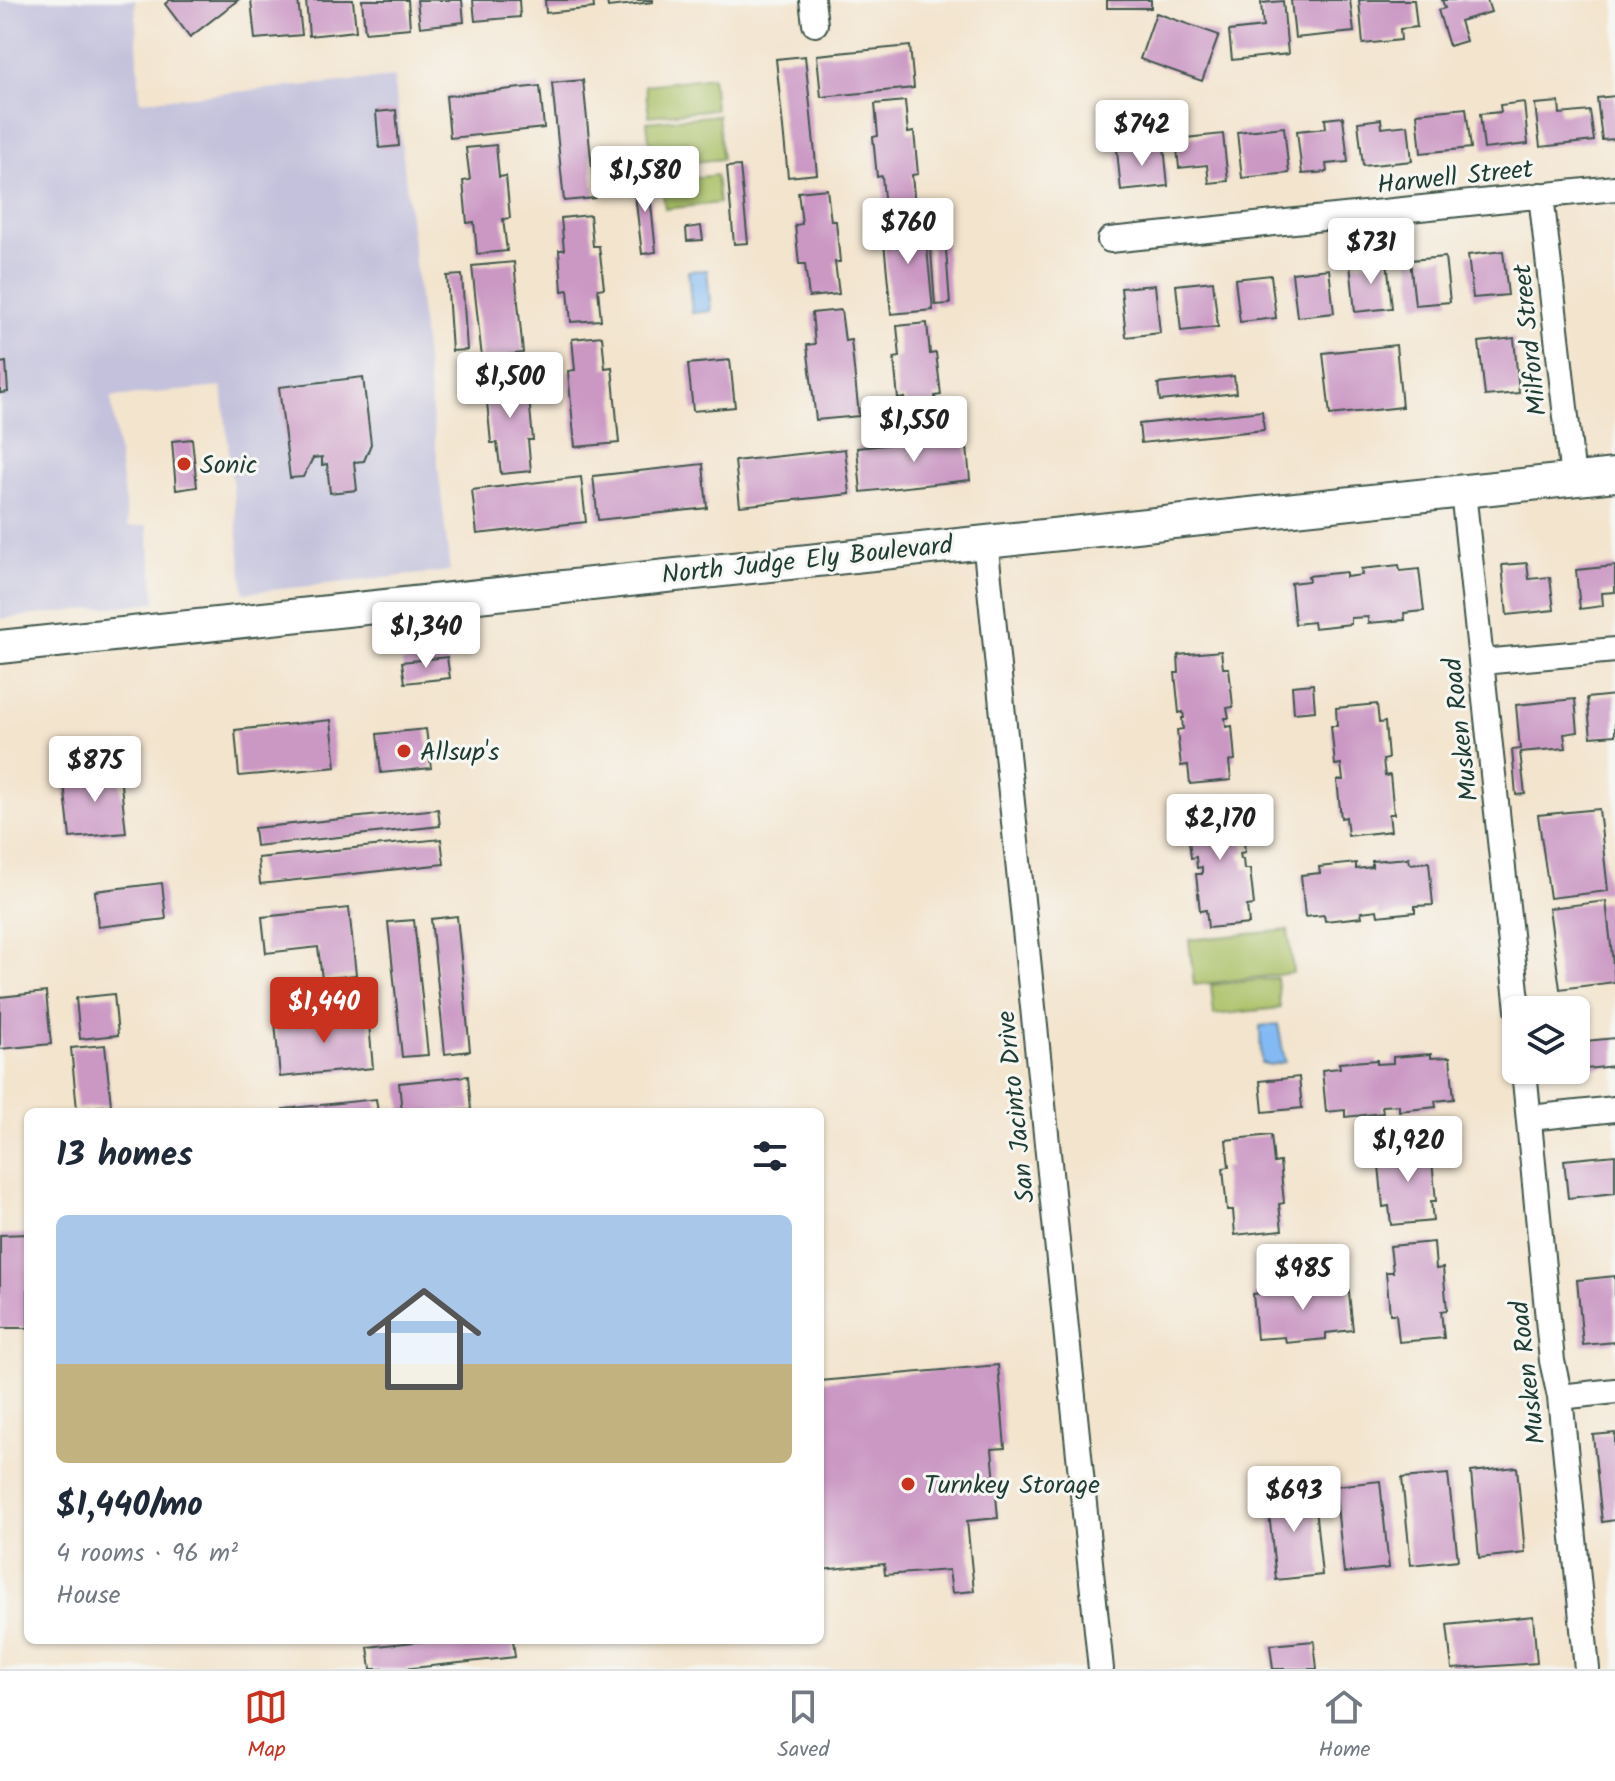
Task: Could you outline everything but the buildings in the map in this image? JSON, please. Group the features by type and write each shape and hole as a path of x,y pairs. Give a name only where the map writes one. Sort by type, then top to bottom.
{"main road":[{"name":"North Judge Ely Boulevard","path":"0,647 1615,475"}],"street":[{"name":"Harwell Street","path":"1110,240 1615,188"},
{"name":"Milford Street","path":"1541,195 1573,479"},
{"name":"Musken Road","path":"1463,491 1517,996"},
{"name":"San Jacinto Drive","path":"985,540 1101,1669"},
{"path":"1482,662 1615,650"},
{"name":"Musken Road","path":"1526,1084 1552,1361 1560,1397 1587,1669"},
{"path":"1530,1118 1615,1109"},
{"path":"1560,1397 1615,1391"}],"shaded area":[{"path":"0,0 135,0 140,101 394,77 450,571 244,593 222,387 111,397 128,527 147,525 156,602 0,619"}],"green space":[{"path":"712,77 715,109 649,116 645,85"},
{"path":"718,115 722,159 652,166 647,122"},
{"path":"716,175 719,203 665,209 662,182"},
{"path":"1288,930 1293,973 1194,985 1189,940"},
{"path":"1277,978 1280,1008 1214,1015 1211,985"}],"water":[{"path":"707,270 711,311 692,313 688,271"},
{"path":"1278,1024 1285,1062 1261,1063 1260,1026"}],"place":[{"name":"Sonic","path":"184,464"},
{"name":"Allsup's","path":"404,751"},
{"name":"Turnkey Storage","path":"908,1484"}]}
